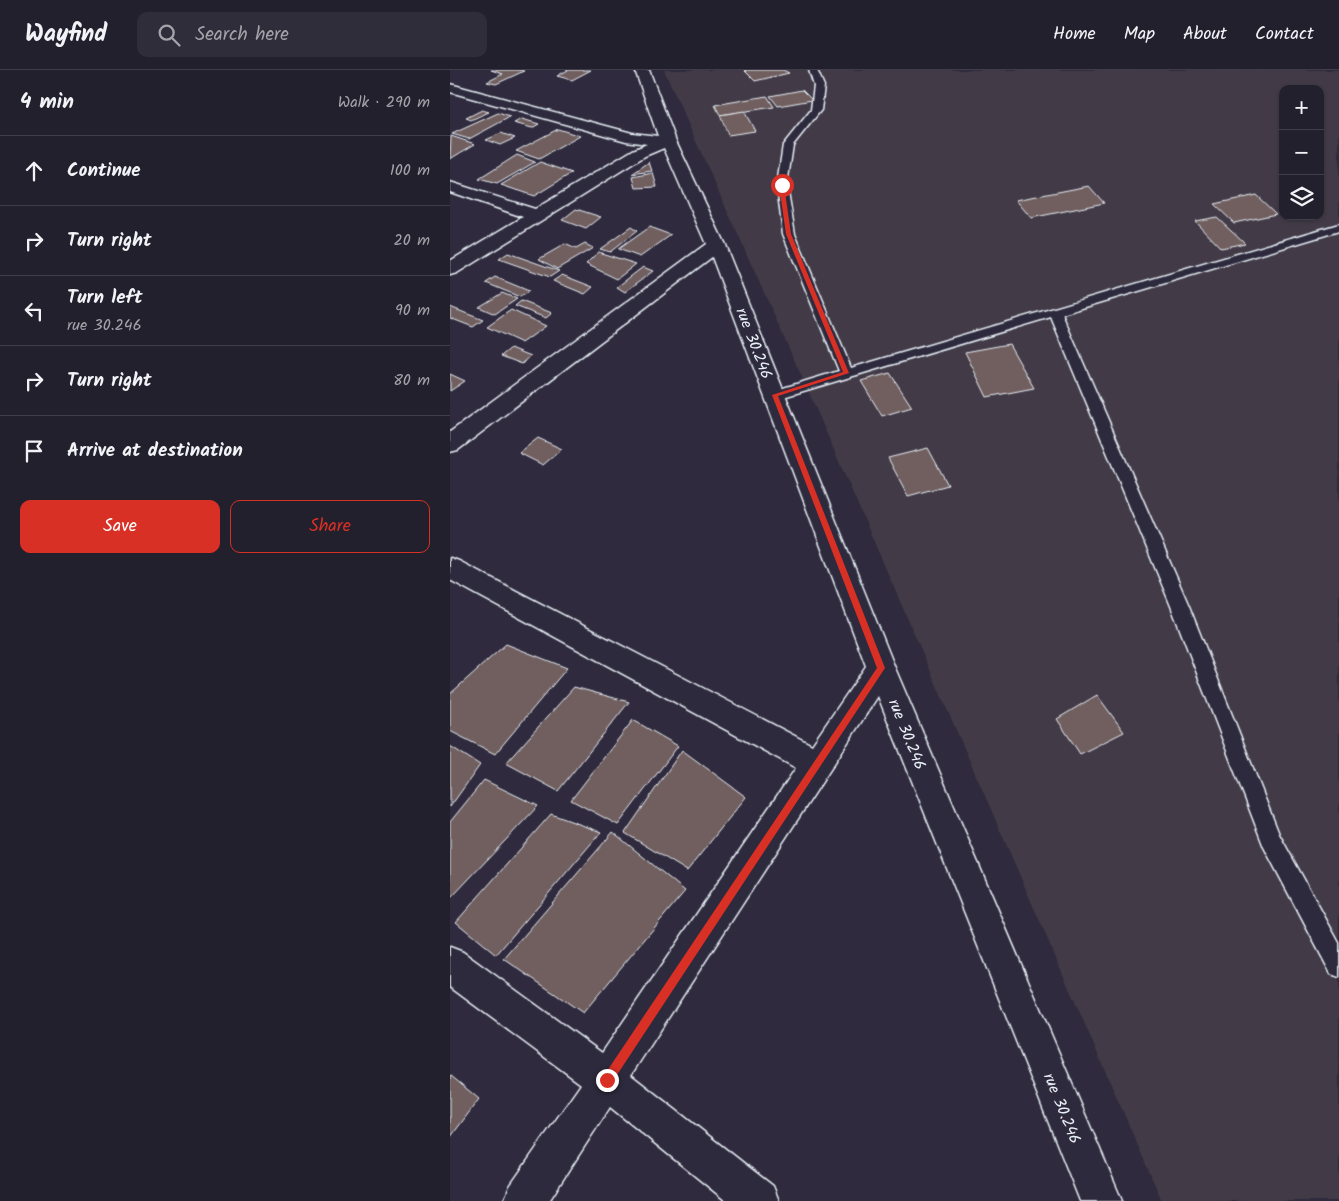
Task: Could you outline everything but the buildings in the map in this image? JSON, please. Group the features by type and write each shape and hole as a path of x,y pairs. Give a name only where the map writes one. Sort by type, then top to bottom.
{"street":[{"name":"rue 30.246","path":"642,70 668,142 716,245 881,668 1102,1201"},
{"path":"450,88 631,138 668,142"},
{"path":"450,269 639,152 668,142"},
{"path":"450,187 536,215"},
{"path":"450,444 716,245"},
{"path":"450,568 818,764"},
{"path":"525,1201 881,668"},
{"path":"450,965 607,1080 758,1201"}],"lane":[{"path":"813,70 819,86 816,110 788,145 782,185 789,234 846,373"},
{"path":"775,395 1339,227"},
{"path":"1055,311 1180,606 1271,840 1339,966"}],"shaded area":[{"path":"664,70 1339,70 1339,1201 1162,1201 809,393"}],"route":[{"path":"607,1080 881,668 775,395 846,373 789,234 782,185"}]}
